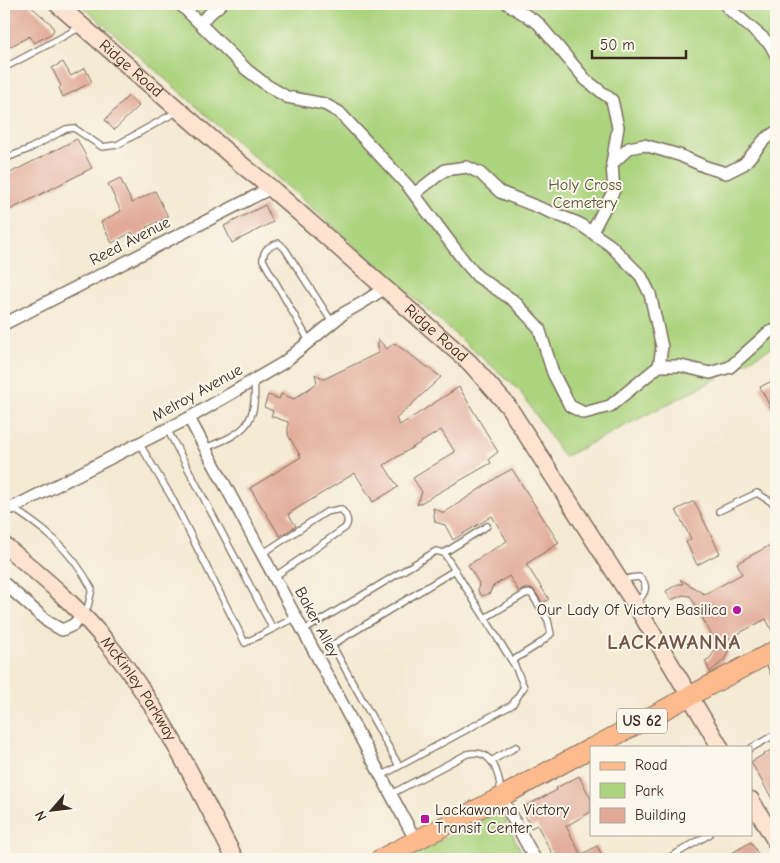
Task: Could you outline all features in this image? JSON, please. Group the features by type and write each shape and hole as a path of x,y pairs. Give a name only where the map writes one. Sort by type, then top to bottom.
{"main road":[{"name":"Ridge Road","path":"57,4 271,188 470,363 508,406 635,604 719,746"},
{"name":"McKinley Parkway","path":"4,545 53,586 112,648 147,696 165,726 235,859"},
{"name":"US 62","path":"597,746 771,652"},
{"name":"US 62","path":"380,859 590,750"},
{"path":"753,806 776,842"}],"street":[{"path":"180,4 248,70 268,86 287,97 324,104 339,112 414,194 477,276 514,302 539,328 553,373 570,406 584,413 610,406 659,366 681,366 710,373 730,367 769,332 776,330"},
{"path":"200,22 221,4"},
{"path":"508,4 538,23 586,80 612,100 618,127 612,164 614,190 592,232"},
{"path":"725,4 770,44 776,54"},
{"path":"612,164 629,148 644,145 679,155 706,167 726,173 744,164 765,139 776,132"},
{"path":"414,194 445,170 467,167 480,173 500,192 578,223 592,232 610,245 641,276 650,294 662,347 659,366"},
{"name":"Reed Avenue","path":"4,324 271,188"},
{"name":"Melroy Avenue","path":"8,505 189,418 283,363 344,313 385,288"},
{"name":"Baker Alley","path":"189,418 416,841"},
{"path":"4,583 48,622 62,630 73,626 83,616"},
{"path":"502,797 531,858"}],"lane":[{"path":"4,68 83,26"},
{"path":"4,159 29,149 66,129 74,128 102,146 117,144 180,110"},
{"path":"309,341 263,260 263,253 266,248 279,243 285,249 332,322"},
{"path":"205,448 227,440 242,431 248,424 254,408 256,394 254,380"},
{"path":"167,429 273,629"},
{"path":"139,443 172,498 245,643 296,617"},
{"path":"719,511 757,493 776,505"},
{"path":"8,505 36,524 66,550 83,570 92,589 88,606 83,616"},
{"path":"262,554 326,512 342,509 347,516 348,524 344,528 274,577"},
{"path":"444,553 487,526"},
{"path":"303,631 436,551 444,553 512,661 524,687 512,705 381,776"},
{"path":"399,766 332,645 455,570"},
{"path":"485,618 525,594 531,593 548,620 551,634 512,661"},
{"path":"771,652 776,678"},
{"path":"752,747 776,734"},
{"path":"491,761 516,747"},
{"path":"391,794 468,754 477,752 485,755 491,761 500,777 502,797"},
{"path":"667,859 707,836"}],"green space":[{"name":"Holy Cross Cemetery","path":"80,4 776,4 776,345 705,385 564,457 520,391"},
{"path":"499,810 525,859 404,859"}],"building":[{"path":"9,4 28,4 51,24 54,30 51,34 34,43 30,36 4,50 4,6"},
{"path":"63,62 71,76 85,68 92,82 63,97 59,88 61,86 52,68"},
{"path":"128,96 139,106 114,130 105,120"},
{"path":"77,139 92,168 4,213 4,176"},
{"path":"120,178 132,203 155,191 168,217 147,227 149,230 135,237 132,232 112,243 101,222 121,211 108,184"},
{"path":"265,205 273,222 232,243 224,226"},
{"path":"378,339 387,349 394,343 441,377 396,419 400,425 459,387 498,452 489,459 491,463 417,505 422,492 413,478 455,452 441,430 384,465 398,487 373,502 355,473 288,514 296,526 280,536 250,488 301,457 288,435 288,422 271,416 273,411 264,407 268,395 279,399 281,394 294,399 317,383 315,374 324,379 378,353"},
{"path":"776,379 776,418 760,387"},
{"path":"512,469 559,543 526,564 549,599 543,603 533,589 524,589 519,592 509,576 492,587 490,593 482,596 478,591 479,583 468,565 507,541 492,516 453,540 445,525 435,522 433,508 444,513"},
{"path":"694,501 720,553 697,565 686,542 691,539 676,510"},
{"name":"Our Lady Of Victory Basilica","path":"776,542 776,639 766,619 728,639 728,652 724,660 710,672 705,661 710,658 715,650 714,639 690,596 683,595 671,600 666,591 678,584 683,584 680,579 704,594 711,591 742,574 737,563"},
{"path":"776,747 776,806 752,764 752,761"},
{"path":"579,776 590,797 590,813 566,826 581,855 597,846 604,859 555,859 537,825 531,828 522,808 557,790 556,788"},
{"path":"751,842 761,859 721,859"}],"place":[{"name":"Our Lady Of Victory Basilica","path":"737,610"},
{"name":"Lackawanna Victory Transit Center","path":"425,819"}],"district":[{"name":"LACKAWANNA","path":"674,642"}]}
